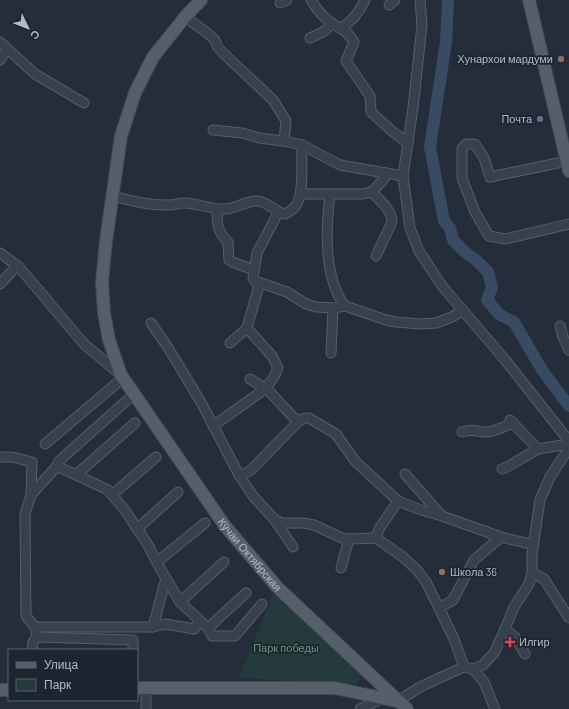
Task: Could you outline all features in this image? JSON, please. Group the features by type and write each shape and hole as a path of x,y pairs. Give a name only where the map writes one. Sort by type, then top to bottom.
{"main road":[{"name":"Кӯчаи Октябрская","path":"201,0 153,57 135,93 121,136 102,282 104,313 109,340 122,376 229,532 278,588 402,705"},
{"path":"529,0 567,157"},
{"path":"141,688 335,688 381,704 402,705"}],"street":[{"path":"311,0 332,24 342,28 350,35 354,42 346,61 370,96 371,112 393,132 408,143"},
{"path":"342,28 347,25 361,9 365,0"},
{"path":"420,0 422,25 413,108 403,176 410,228 419,251 442,286 506,361 569,441"},
{"path":"185,18 215,40 217,46 223,53 272,100 286,121 284,141"},
{"path":"310,38 323,32 332,24"},
{"path":"0,42 35,74 84,103"},
{"path":"0,60 7,49"},
{"path":"213,130 242,133 260,138 302,145 340,164 403,176"},
{"path":"567,157 490,177 484,158 475,144 466,144 462,149 462,178 475,212 489,236 505,239 569,224"},
{"path":"113,196 135,202 162,205 183,203 218,209 226,209 258,201 268,205 278,213 285,214 292,210 298,203 301,194 302,145"},
{"path":"301,194 362,194 372,192 383,180 386,173"},
{"path":"372,192 392,217 392,222 376,256"},
{"path":"330,194 327,224 330,265 333,282 338,295 345,306"},
{"path":"218,209 217,222 219,232 228,242 229,260 254,270"},
{"path":"230,343 247,328 258,289 258,284 253,278 257,253 278,213"},
{"path":"0,253 17,266 84,344 122,376 46,444"},
{"path":"0,284 17,266"},
{"path":"255,281 288,292 306,304 316,307 333,308 345,306 386,320 420,324 441,322 452,318 463,310"},
{"path":"331,353 333,308"},
{"path":"151,323 167,346 239,474 253,496 274,519 293,547"},
{"path":"560,326 569,350"},
{"path":"213,426 265,389 274,377 278,368 272,356 247,328"},
{"path":"250,379 268,390 293,417 299,421"},
{"path":"31,495 57,466 58,461 134,394"},
{"path":"239,474 244,474 251,470 299,421 309,418 336,434 355,461 398,501 501,537 534,546"},
{"path":"462,432 468,430 486,432 511,421 538,449"},
{"path":"76,475 135,423"},
{"path":"402,705 420,687 468,668 483,665 494,652 514,607 529,584 532,573 540,500 550,477 569,446"},
{"path":"502,469 538,449 569,446"},
{"path":"0,457 12,457 32,462 31,495 25,514 26,616 36,632 32,649"},
{"path":"112,495 156,457"},
{"path":"57,466 108,490 124,509 148,545 180,602 208,628 212,636 235,636 262,604"},
{"path":"405,474 442,516"},
{"path":"137,529 178,492"},
{"path":"376,538 398,501"},
{"path":"274,519 282,523 302,523 314,525 342,538 376,538 403,557 418,570 426,582 468,668 484,682 495,709"},
{"path":"157,562 205,523"},
{"path":"439,608 453,600 474,560 501,537"},
{"path":"341,568 349,539"},
{"path":"180,602 224,562"},
{"path":"532,573 544,579 569,618"},
{"path":"153,627 166,578"},
{"path":"208,628 246,593"},
{"path":"36,632 153,627 165,624 194,629 199,621"},
{"path":"505,629 515,637 525,654"},
{"path":"36,632 133,640 133,649"},
{"path":"141,688 146,709"},
{"path":"360,709 381,704"}],"green space":[{"name":"Парк победы","path":"273,594 363,672 357,684 239,678"}],"waterway":[{"path":"448,0 446,42 430,147 444,221 450,228 453,240 488,272 492,287 487,300 500,315 514,322 542,370 569,406"}],"place":[{"name":"Хунархои мардуми","path":"561,59"},
{"name":"Почта","path":"540,119"},
{"name":"Школа 36","path":"442,572"},
{"name":"Илгир","path":"510,642"}]}
